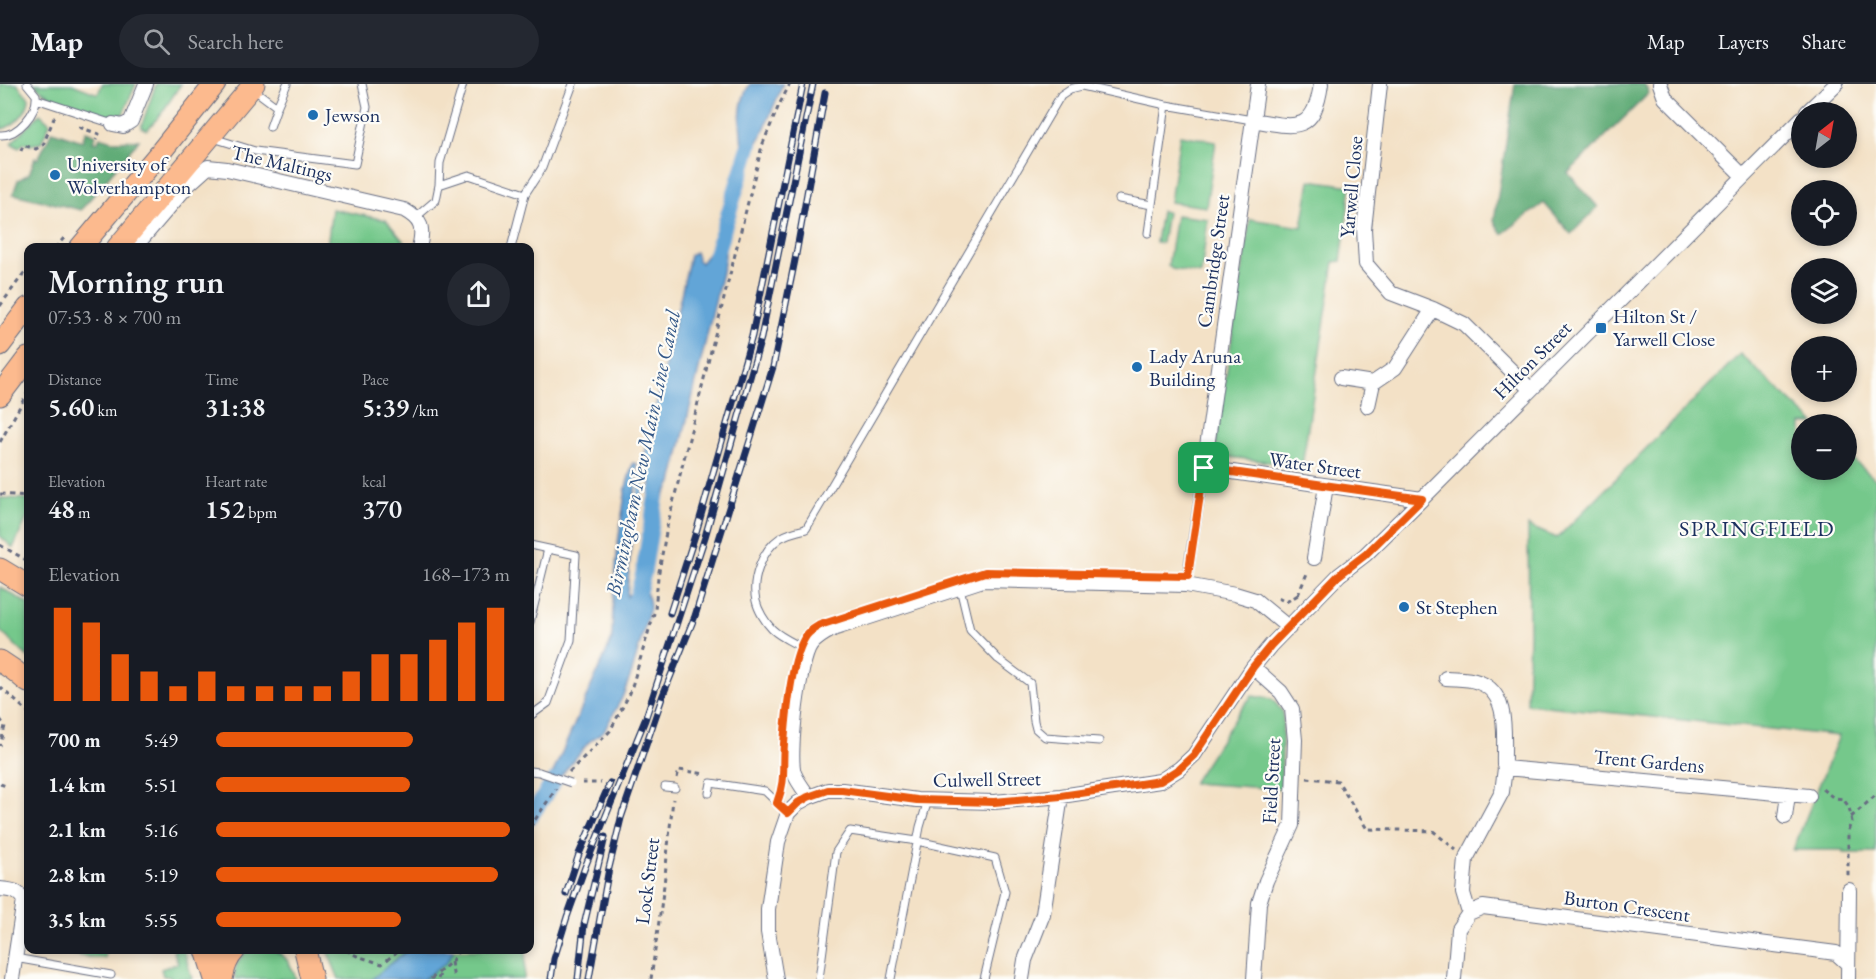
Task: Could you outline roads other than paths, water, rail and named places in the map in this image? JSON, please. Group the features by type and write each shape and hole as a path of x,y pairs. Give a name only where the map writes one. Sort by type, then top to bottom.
{"highway":[{"path":"84,243 215,84"},
{"path":"121,243 252,86"},
{"path":"0,345 24,313"},
{"path":"0,395 24,362"},
{"path":"0,569 24,584"},
{"path":"207,954 215,979"},
{"path":"222,979 224,968 231,954"}],"street":[{"path":"113,124 123,126 131,121 146,84"},
{"name":"Cambridge Street","path":"1186,585 1258,84"},
{"path":"1252,120 1288,126 1304,122 1310,117 1318,102 1321,84"},
{"name":"Yarwell Close","path":"1380,84 1364,229 1366,264 1391,293 1464,324 1530,389"},
{"path":"1660,84 1665,98 1743,176"},
{"path":"1817,102 1836,84"},
{"name":"Hilton Street","path":"1288,628 1339,575 1365,555 1422,499 1791,129"},
{"name":"The Maltings","path":"139,243 189,184 208,167 227,169 404,210 416,217"},
{"path":"416,217 422,233 420,243"},
{"path":"1341,378 1373,383 1395,368 1432,309"},
{"path":"1368,406 1373,383"},
{"name":"Water Street","path":"1204,468 1422,499"},
{"path":"1314,558 1326,486"},
{"path":"808,797 794,774 792,750 803,663 810,646 833,629 983,580 1186,585 1255,600 1288,628"},
{"name":"Culwell Street","path":"788,813 808,797 828,790 928,800 994,802 1061,796 1160,781 1179,769 1194,755 1253,667 1288,628"},
{"name":"Field Street","path":"1253,667 1281,692 1292,709 1295,740 1292,825 1266,881 1259,903 1254,979"},
{"path":"1446,678 1481,682 1499,698 1503,719 1503,765 1505,768 1502,792 1466,859 1463,893 1469,913 1458,929 1454,979"},
{"name":"Trent Gardens","path":"1505,768 1809,796"},
{"path":"1785,817 1788,794"},
{"path":"1022,979 1025,960 1044,914 1061,796"},
{"path":"776,979 768,932 768,909 778,842 788,813"},
{"path":"0,889 20,893 24,900 12,979"},
{"path":"1848,979 1849,890"},
{"name":"Burton Crescent","path":"1469,913 1483,907 1516,910 1836,953 1847,963"}],"lane":[{"path":"0,135 14,132 35,108 36,95 27,84"},
{"path":"270,127 287,84"},
{"path":"211,137 255,151 355,164 367,107 362,84"},
{"path":"416,217 436,200 440,163 463,84"},
{"path":"513,243 525,194 542,168 573,84"},
{"path":"252,86 277,107"},
{"path":"808,651 772,630 762,616 755,600 756,576 764,557 778,539 806,529 1061,96 1070,89 1082,86 1166,105 1252,120"},
{"path":"36,99 113,124"},
{"path":"1148,232 1166,105"},
{"path":"439,185 469,175 525,194"},
{"path":"1119,199 1152,205"},
{"path":"534,546 576,555 571,640 548,703 534,713"},
{"path":"534,606 548,549"},
{"path":"960,588 970,630 998,659 1030,683 1036,729 1045,736 1099,741"},
{"path":"534,771 571,783"},
{"path":"709,793 711,783 765,791 788,813"},
{"path":"665,787 675,788"},
{"path":"891,979 917,841 928,800"},
{"path":"819,979 836,852 850,831 917,841 995,858 1005,892 984,979"},
{"path":"15,958 111,975"}],"water":[{"path":"750,84 783,84 761,137 744,165 741,113 745,93"},
{"path":"722,236 724,264 672,483 655,511 650,480 642,467 690,255 695,252 701,263"},
{"path":"633,463 637,464 627,597 641,582 649,599 650,608 632,672 622,698 604,731 589,742 541,800 612,639 618,543 626,487"},
{"path":"403,954 452,954 446,963 423,979 372,979"}],"waterway":[{"name":"Birmingham New Main Line Canal","path":"715,257 750,144"},
{"path":"630,510 638,509 642,479 650,471"},
{"name":"Birmingham New Main Line Canal","path":"635,604 643,575 657,491"},
{"name":"Birmingham New Main Line Canal","path":"534,811 554,781"}],"railway":[{"path":"670,613 697,529 752,336 803,84"},
{"path":"551,979 554,959 567,917 645,720 705,537 761,338 813,84"},
{"path":"621,818 663,695 695,616 773,367 825,93"},
{"path":"566,894 579,854 610,783"},
{"path":"589,979 609,868 623,810"},
{"path":"578,979 584,925 605,837"}],"place":[{"name":"Jewson","path":"313,115"},
{"name":"University of Wolverhampton","path":"55,175"},
{"name":"Hilton St / Yarwell Close","path":"1601,328"},
{"name":"Lady Aruna Building","path":"1137,367"},
{"name":"St Stephen","path":"1404,607"}],"district":[{"name":"SPRINGFIELD","path":"1757,528"}]}
